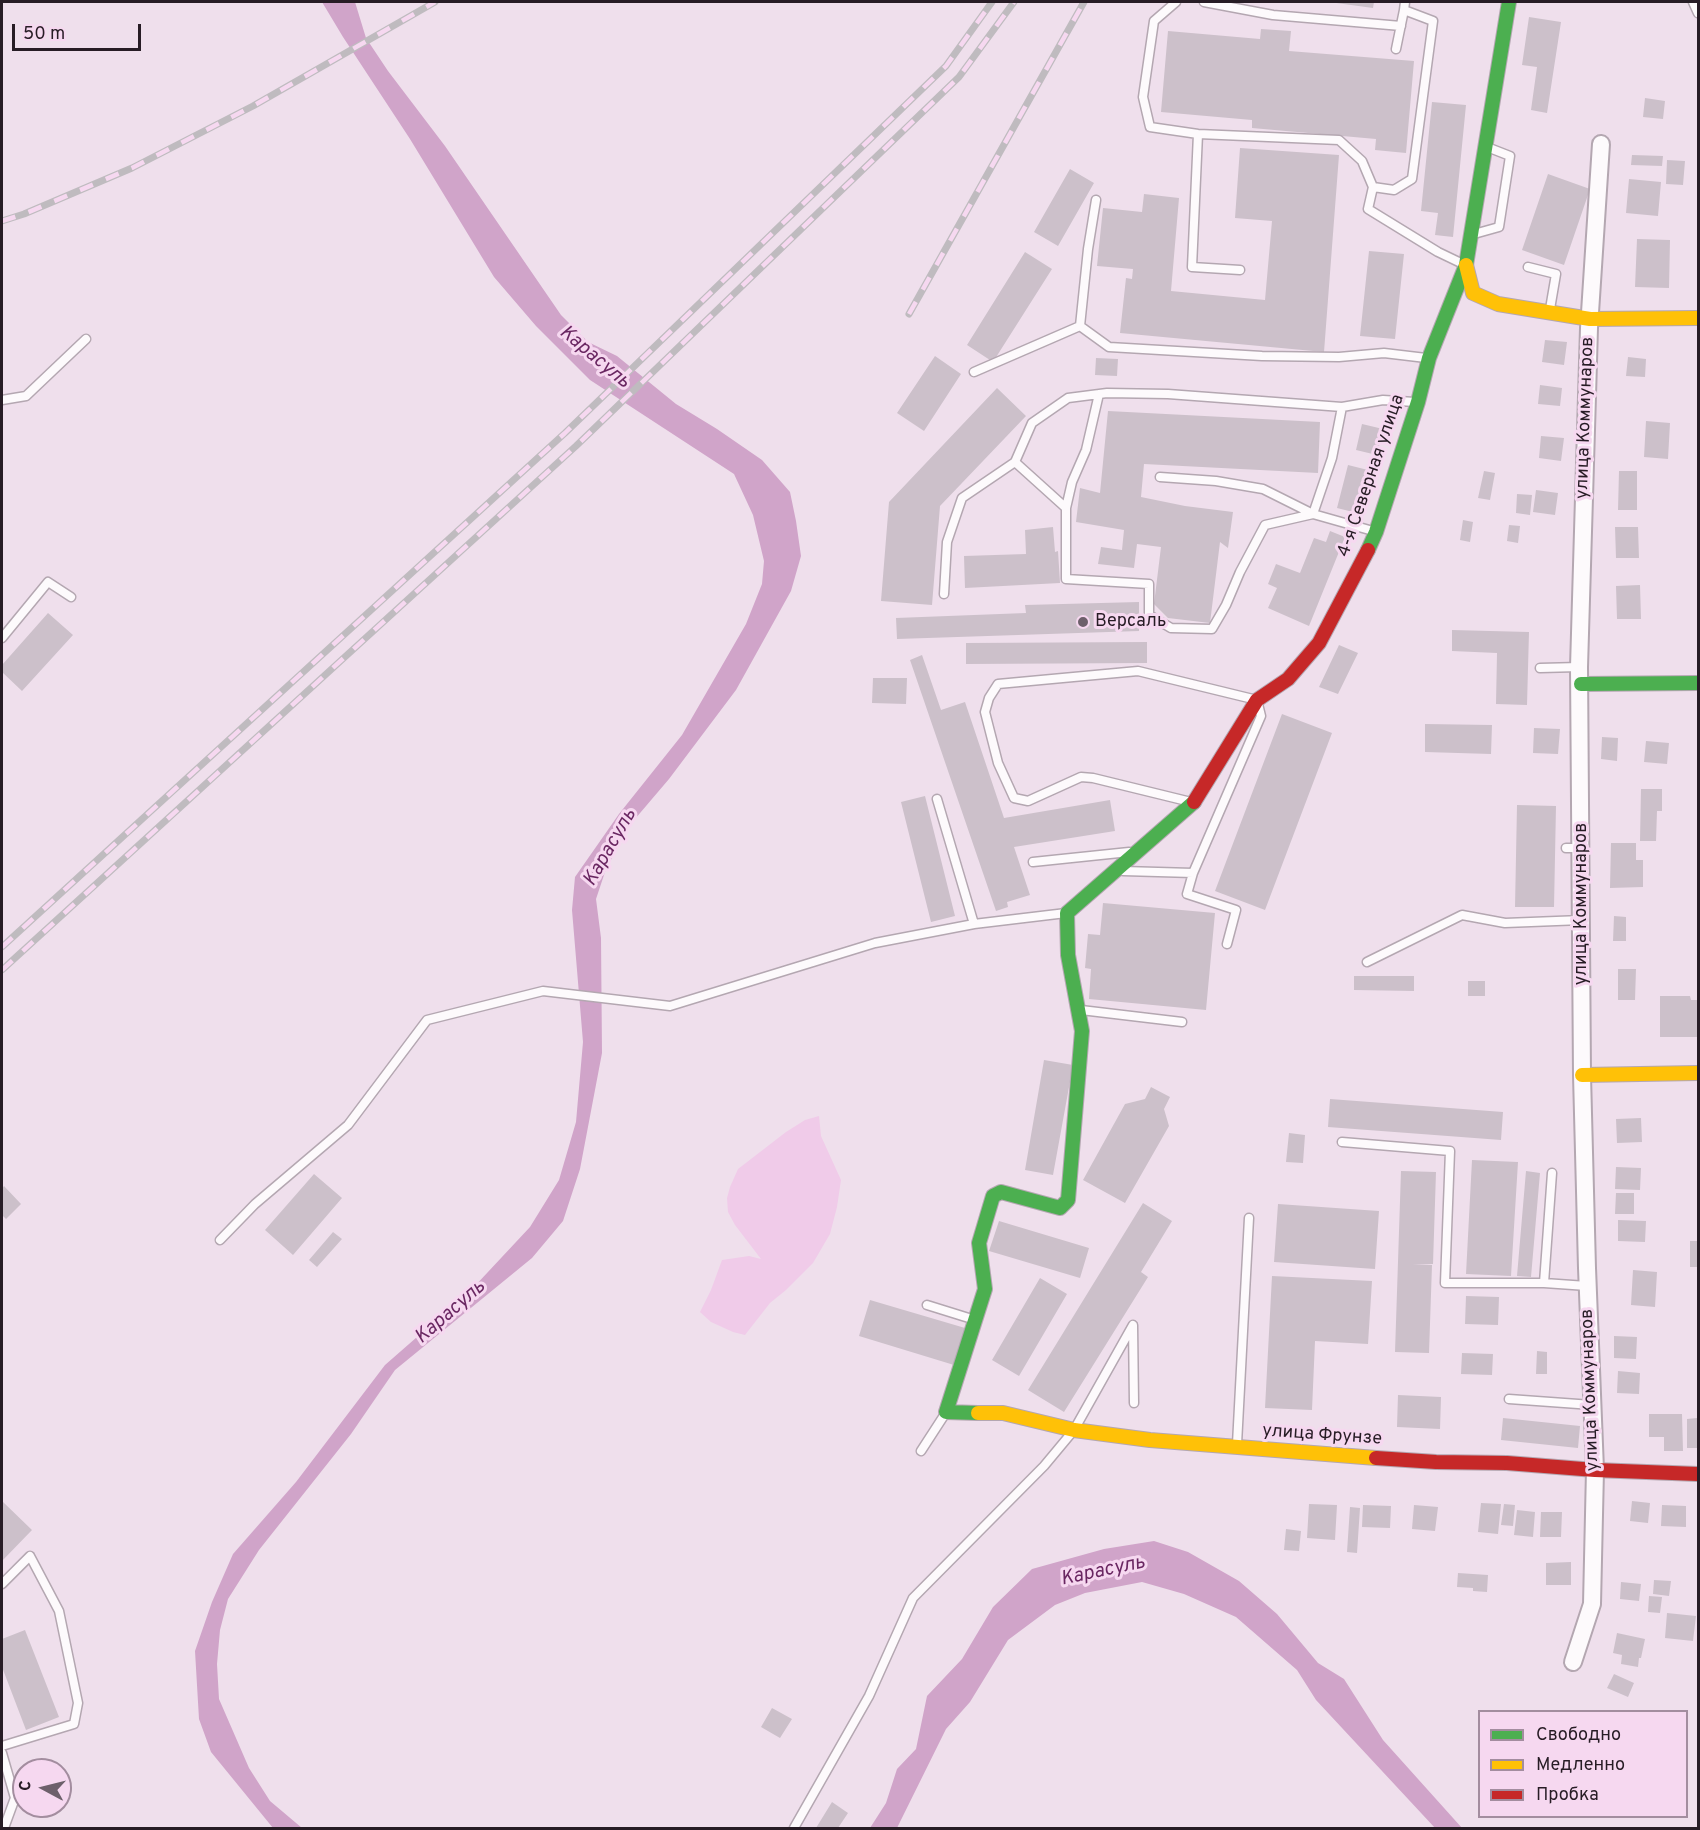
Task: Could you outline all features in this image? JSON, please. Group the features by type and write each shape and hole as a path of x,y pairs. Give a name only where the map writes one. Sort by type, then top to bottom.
{"street":[{"name":"4-я Северная улица","path":"1067,913 1194,803 1257,700 1288,679 1319,643 1361,565 1376,532 1418,402 1429,358 1466,265 1509,2"},
{"name":"улица Коммунаров","path":"1574,1662 1592,1604 1595,1470 1587,1286 1582,1075 1582,920 1574,848 1590,319 1601,144"},
{"path":"1466,265 1473,293"},
{"path":"1473,293 1498,304 1590,319 1698,318"},
{"path":"1450,306 1473,293"},
{"path":"1580,676 1698,683"},
{"path":"946,1412 985,1289 979,1243 993,1196 1001,1192 1060,1208 1068,1200 1082,1031 1068,956 1067,913"},
{"path":"1582,1075 1698,1073"},
{"name":"улица Фрунзе","path":"946,1412 1003,1413 1074,1430 1237,1448 1436,1462 1507,1463 1595,1470 1698,1474"}],"lane":[{"path":"1176,2 1154,21 1143,97 1150,127 1198,134 1339,140 1362,161 1373,188 1368,209 1438,252 1466,265"},
{"path":"1204,2 1273,15 1401,26"},
{"path":"1693,2 1698,13"},
{"path":"1373,188 1395,190 1412,179 1433,21 1404,6 1396,49"},
{"path":"1198,134 1192,267 1240,270"},
{"path":"1471,235 1499,227 1510,156 1486,146"},
{"path":"1080,326 1096,200"},
{"path":"1527,267 1556,274 1550,313"},
{"path":"1080,326 1109,346 1262,356 1339,357 1384,353 1429,358"},
{"path":"974,372 1080,326"},
{"path":"2,399 26,396 86,339"},
{"path":"944,594 947,542 962,498 1015,462 1032,423 1068,398 1099,394 1168,394 1342,406 1383,400 1418,402"},
{"path":"1099,394 1086,450 1072,482 1066,508 1066,579 1149,584 1149,615 1171,628 1212,629 1265,525 1313,514"},
{"path":"1313,514 1332,458 1342,406"},
{"path":"1015,462 1066,508"},
{"path":"1160,477 1226,482 1263,489 1313,514 1376,532"},
{"path":"2,638 48,582 71,597"},
{"path":"1539,668 1580,676"},
{"path":"1194,803 1081,777 1028,801 1014,798 998,763 985,712 989,698 998,684 1137,671 1257,700 1261,716 1193,873 1187,894 1236,910 1227,944"},
{"path":"937,799 974,924"},
{"path":"1033,862 1138,851"},
{"path":"1116,871 1193,873"},
{"path":"220,1240 255,1204 348,1125 427,1020 543,991 670,1006 875,943 974,924 1067,913"},
{"path":"1367,962 1462,915 1505,923 1582,920"},
{"path":"1078,1010 1182,1022"},
{"path":"1342,1142 1450,1151 1445,1283 1587,1286"},
{"path":"1544,1284 1552,1173"},
{"path":"1237,1448 1249,1218"},
{"path":"927,1305 976,1320"},
{"path":"794,1828 869,1696 913,1598 1044,1466 1074,1430 1133,1325 1134,1403"},
{"path":"1509,1399 1592,1405"},
{"path":"921,1451 946,1412"},
{"path":"2,1584 30,1556 59,1611 78,1703 74,1724 2,1746"},
{"path":"2,1753 15,1798 4,1828"}],"shaded area":[{"path":"819,1116 821,1136 841,1180 830,1234 813,1263 770,1303 745,1335 711,1322 700,1312 722,1260 749,1256 761,1259 728,1212 727,1198 738,1169 786,1132 805,1120"}],"water":[{"name":"Карасуль","path":"322,2 355,2 366,38 445,146 561,315 588,342 617,356 676,404 762,460 790,492 801,556 791,591 736,690 669,779 629,826 606,869 596,899 601,938 602,1053 580,1169 563,1221 532,1258 395,1370 351,1434 259,1550 228,1599 220,1630 217,1664 219,1699 249,1768 270,1801 302,1828 273,1828 211,1752 199,1719 195,1651 212,1602 233,1554 296,1482 385,1365 473,1288 530,1227 559,1180 576,1122 583,1042 572,910 575,877 619,814 682,735 746,624 762,584 764,561 753,515 734,474 590,380 536,326 494,277 410,139"},
{"name":"Карасуль","path":"1154,1541 1188,1552 1239,1581 1277,1614 1318,1663 1344,1679 1383,1740 1462,1828 1435,1828 1316,1700 1297,1670 1236,1617 1184,1594 1142,1582 1085,1593 1055,1605 1008,1640 970,1702 946,1729 897,1828 870,1828 886,1803 897,1769 916,1749 927,1696 962,1659 993,1607 1032,1569 1104,1549"}],"building":[{"path":"1329,2 1374,2 1373,8"},
{"path":"1529,17 1561,22 1547,113 1531,110 1537,67 1522,65"},
{"path":"1261,29 1291,31 1289,51 1414,61 1406,153 1375,150 1376,139 1252,128 1252,120 1161,112 1168,31 1260,39"},
{"path":"1645,98 1665,101 1663,119 1643,117"},
{"path":"1432,102 1466,105 1453,237 1435,235 1438,213 1421,211"},
{"path":"1240,148 1339,155 1324,352 1120,333 1126,278 1132,279 1133,269 1097,266 1103,208 1142,212 1144,194 1179,198 1171,291 1265,300 1272,221 1235,218"},
{"path":"1632,155 1663,156 1662,166 1631,165"},
{"path":"1667,160 1685,161 1683,185 1666,184"},
{"path":"1070,169 1094,183 1058,246 1034,232"},
{"path":"1548,174 1590,189 1564,265 1522,250"},
{"path":"1629,179 1661,182 1658,216 1626,213"},
{"path":"1637,239 1670,240 1669,288 1635,287"},
{"path":"1369,251 1404,254 1395,339 1360,336"},
{"path":"1025,252 1052,269 993,362 967,345"},
{"path":"1545,340 1567,342 1564,365 1542,362"},
{"path":"935,356 961,374 924,431 897,413"},
{"path":"1628,357 1646,359 1645,377 1626,376"},
{"path":"1096,358 1118,359 1117,376 1095,375"},
{"path":"1540,385 1562,388 1560,406 1538,404"},
{"path":"997,388 1026,416 940,506 932,605 881,601 889,502"},
{"path":"1108,411 1320,422 1318,473 1144,464 1141,497 1185,506 1233,512 1228,548 1220,542 1210,623 1168,618 1154,604 1161,547 1137,544 1134,568 1098,564 1101,547 1122,550 1124,530 1076,522 1080,488 1100,493"},
{"path":"1646,421 1670,423 1668,459 1644,457"},
{"path":"1362,424 1383,429 1377,455 1356,450"},
{"path":"1541,436 1564,438 1561,461 1539,458"},
{"path":"1348,465 1372,471 1361,514 1337,508"},
{"path":"1484,471 1495,473 1490,500 1478,498"},
{"path":"1619,471 1637,471 1637,510 1618,510"},
{"path":"1536,490 1558,493 1555,515 1533,512"},
{"path":"1517,494 1532,495 1530,515 1516,513"},
{"path":"1463,520 1473,522 1470,542 1460,540"},
{"path":"1509,525 1520,526 1518,543 1507,541"},
{"path":"1053,527 1055,552 1058,551 1060,583 965,588 964,556 1026,554 1025,530"},
{"path":"1615,527 1638,527 1639,558 1616,558"},
{"path":"1330,531 1345,537 1309,626 1268,608 1277,588 1268,584 1276,564 1300,573 1314,538 1326,542"},
{"path":"1640,585 1641,619 1617,619 1616,586"},
{"path":"1139,602 1139,631 897,639 896,618 1026,613 1025,605"},
{"path":"48,613 73,635 22,691 2,672 2,665"},
{"path":"1452,630 1529,632 1527,705 1496,704 1497,653 1452,651"},
{"path":"1147,642 1147,663 966,664 966,643"},
{"path":"1339,645 1358,653 1338,694 1319,687"},
{"path":"922,655 941,710 965,702 1004,818 1110,800 1115,831 1014,847 1030,895 1007,902 1008,907 996,911 910,660"},
{"path":"873,678 907,678 906,704 872,703"},
{"path":"1282,714 1332,733 1265,910 1215,891"},
{"path":"1425,724 1492,725 1491,754 1425,752"},
{"path":"1534,728 1560,729 1558,754 1533,753"},
{"path":"1602,737 1618,738 1617,761 1601,759"},
{"path":"1646,741 1669,743 1667,764 1644,762"},
{"path":"1641,789 1662,789 1662,811 1657,811 1656,841 1640,841"},
{"path":"925,796 955,916 931,922 901,802"},
{"path":"1517,805 1556,806 1554,907 1515,907"},
{"path":"1611,843 1636,843 1636,860 1643,860 1643,887 1610,888"},
{"path":"1103,903 1215,913 1206,1010 1089,999 1091,969 1085,968 1088,934 1100,935"},
{"path":"1614,916 1626,917 1626,941 1613,941"},
{"path":"1618,969 1636,969 1635,1000 1618,1000"},
{"path":"1354,976 1414,976 1414,991 1354,990"},
{"path":"1468,981 1485,981 1485,996 1468,996"},
{"path":"1660,996 1690,996 1691,1000 1698,1000 1698,1037 1660,1037"},
{"path":"1044,1060 1073,1065 1053,1175 1025,1170"},
{"path":"1151,1087 1170,1097 1164,1109 1169,1126 1125,1203 1083,1180 1125,1104 1145,1099"},
{"path":"1330,1099 1503,1112 1501,1140 1328,1127"},
{"path":"1641,1118 1642,1142 1617,1143 1616,1119"},
{"path":"1289,1133 1305,1135 1303,1163 1286,1162"},
{"path":"1472,1160 1518,1162 1511,1276 1466,1274"},
{"path":"1616,1167 1641,1168 1640,1190 1615,1189"},
{"path":"1401,1171 1436,1172 1433,1264 1413,1264 1432,1265 1429,1353 1395,1352"},
{"path":"1526,1171 1540,1173 1531,1277 1517,1276"},
{"path":"314,1174 342,1198 293,1255 265,1230"},
{"path":"4,1186 21,1204 6,1219 2,1215"},
{"path":"1616,1193 1634,1193 1634,1214 1615,1214"},
{"path":"1143,1203 1172,1221 1141,1272 1148,1277 1064,1412 1028,1390"},
{"path":"1278,1204 1379,1211 1375,1269 1274,1262"},
{"path":"1618,1220 1646,1221 1645,1242 1618,1241"},
{"path":"999,1221 1089,1248 1080,1278 989,1251"},
{"path":"333,1232 342,1239 317,1267 309,1260"},
{"path":"1690,1241 1698,1241 1698,1267 1690,1267"},
{"path":"1633,1270 1657,1272 1655,1307 1631,1305"},
{"path":"1272,1276 1372,1281 1368,1344 1315,1341 1312,1410 1265,1408"},
{"path":"1040,1278 1067,1294 1019,1376 992,1360"},
{"path":"1466,1296 1499,1297 1498,1325 1465,1324"},
{"path":"870,1300 965,1328 954,1365 859,1336"},
{"path":"1614,1336 1637,1337 1636,1359 1614,1358"},
{"path":"1537,1351 1547,1352 1547,1374 1536,1374"},
{"path":"1462,1353 1493,1354 1492,1375 1461,1374"},
{"path":"1618,1371 1640,1373 1639,1394 1617,1393"},
{"path":"1398,1395 1441,1397 1440,1429 1397,1427"},
{"path":"1649,1414 1682,1414 1683,1451 1664,1451 1664,1437 1649,1437"},
{"path":"1503,1418 1580,1426 1578,1448 1501,1440"},
{"path":"1697,1418 1698,1448 1687,1448 1687,1419"},
{"path":"2,1501 32,1530 2,1561"},
{"path":"1632,1501 1650,1503 1648,1523 1630,1521"},
{"path":"1481,1503 1501,1504 1498,1534 1478,1532"},
{"path":"1309,1504 1337,1505 1335,1540 1307,1538"},
{"path":"1504,1504 1515,1505 1513,1526 1501,1525"},
{"path":"1363,1505 1391,1506 1390,1528 1362,1527"},
{"path":"1414,1505 1438,1507 1435,1531 1412,1529"},
{"path":"1662,1505 1686,1506 1686,1527 1661,1526"},
{"path":"1350,1507 1360,1508 1357,1553 1347,1552"},
{"path":"1517,1510 1535,1512 1533,1537 1514,1535"},
{"path":"1541,1512 1562,1512 1561,1537 1540,1537"},
{"path":"1286,1529 1301,1531 1299,1551 1284,1550"},
{"path":"1571,1562 1571,1585 1546,1585 1546,1563"},
{"path":"1458,1573 1488,1575 1487,1592 1457,1587"},
{"path":"1654,1580 1671,1581 1669,1596 1653,1594"},
{"path":"1621,1582 1641,1584 1639,1601 1620,1599"},
{"path":"1649,1596 1662,1597 1660,1613 1648,1612"},
{"path":"1667,1613 1696,1616 1693,1641 1665,1638"},
{"path":"25,1630 59,1717 26,1730 2,1667 2,1639"},
{"path":"1617,1633 1645,1639 1638,1667 1621,1664 1622,1655 1613,1653"},
{"path":"1614,1674 1634,1683 1628,1697 1607,1688"},
{"path":"772,1708 792,1719 780,1738 761,1727"},
{"path":"832,1802 848,1813 838,1828 816,1828"}],"railway":[{"path":"2,221 24,214 132,168 253,106 435,2"},
{"path":"2,947 565,433 946,66 992,2"},
{"path":"2,970 576,446 959,77 1014,2"},
{"path":"909,314 1084,2"}],"traffic: fast":[{"path":"1368,550 1376,532 1418,402 1429,358 1466,265 1509,2"},
{"path":"1581,684 1698,683"},
{"path":"978,1413 946,1412 985,1289 979,1243 993,1196 1001,1192 1060,1208 1068,1200 1082,1031 1068,955 1067,913 1194,802"}],"traffic: slow":[{"path":"1466,265 1473,293 1498,304 1590,319 1698,318"},
{"path":"1582,1075 1698,1073"},
{"path":"978,1413 1003,1413 1074,1430 1150,1440 1376,1458"}],"traffic: jam":[{"path":"1194,802 1257,700 1288,679 1319,643 1368,550"},
{"path":"1376,1458 1698,1474"}],"place":[{"name":"Версаль","path":"1083,622"}]}
